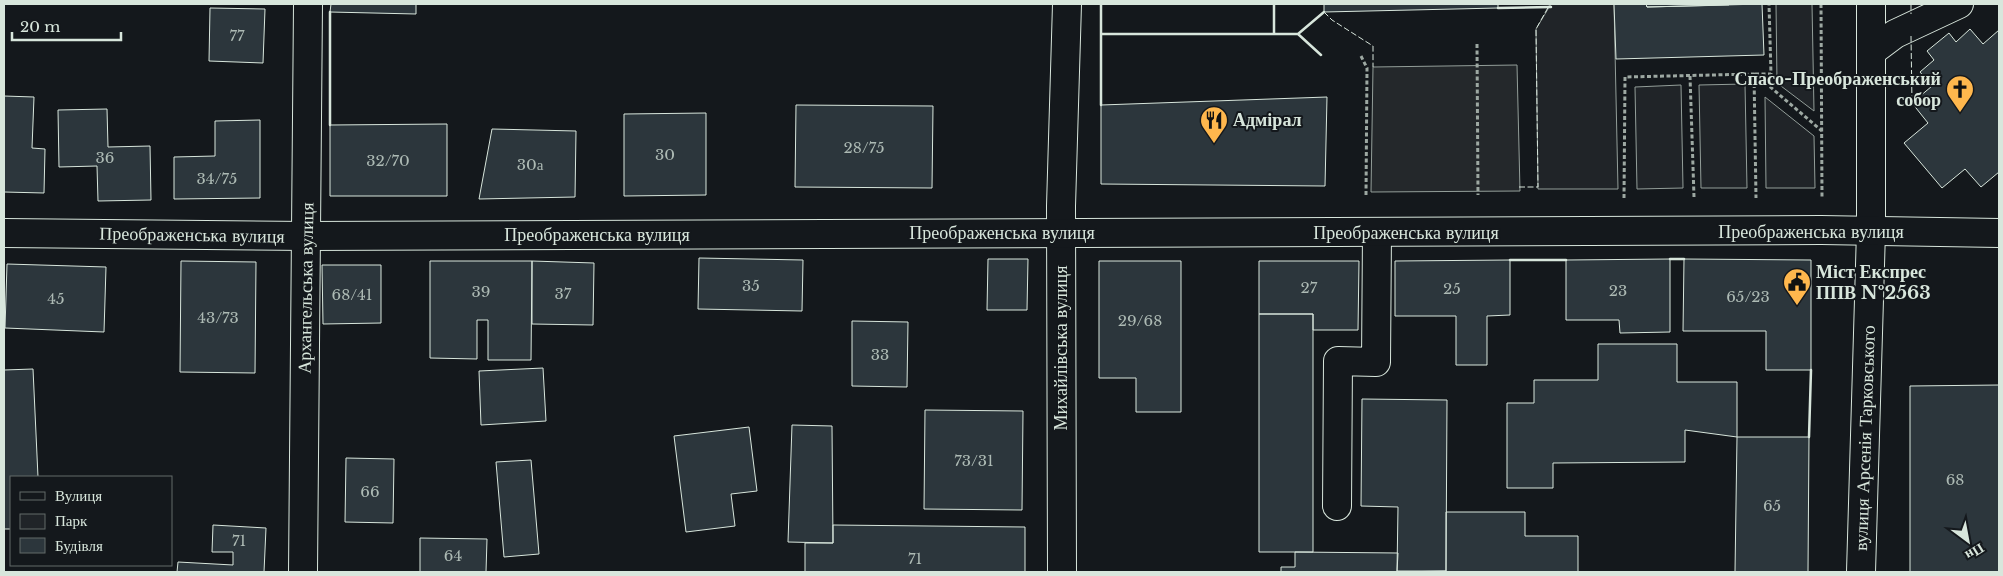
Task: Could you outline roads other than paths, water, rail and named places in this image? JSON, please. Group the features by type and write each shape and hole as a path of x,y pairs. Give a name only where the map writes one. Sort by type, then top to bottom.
{"main road":[{"name":"Архангельська вулиця","path":"303,572 308,4"},
{"name":"Михайлівська вулиця","path":"1062,572 1061,233 1067,4"},
{"name":"вулиця Арсенія Тарковського","path":"1861,572 1871,231 1871,4"},
{"path":"1871,52 1895,34 1959,4"},
{"name":"Преображенська вулиця","path":"4,232 306,236 1821,230 1999,233"},
{"path":"1337,506 1338,362 1376,362 1377,233"}],"place":[{"name":"Спасо-Преображенський собор","path":"1960,113"},
{"name":"Адмірал","path":"1214,144"},
{"name":"Міст Експрес ППВ №2563","path":"1797,306"}]}
